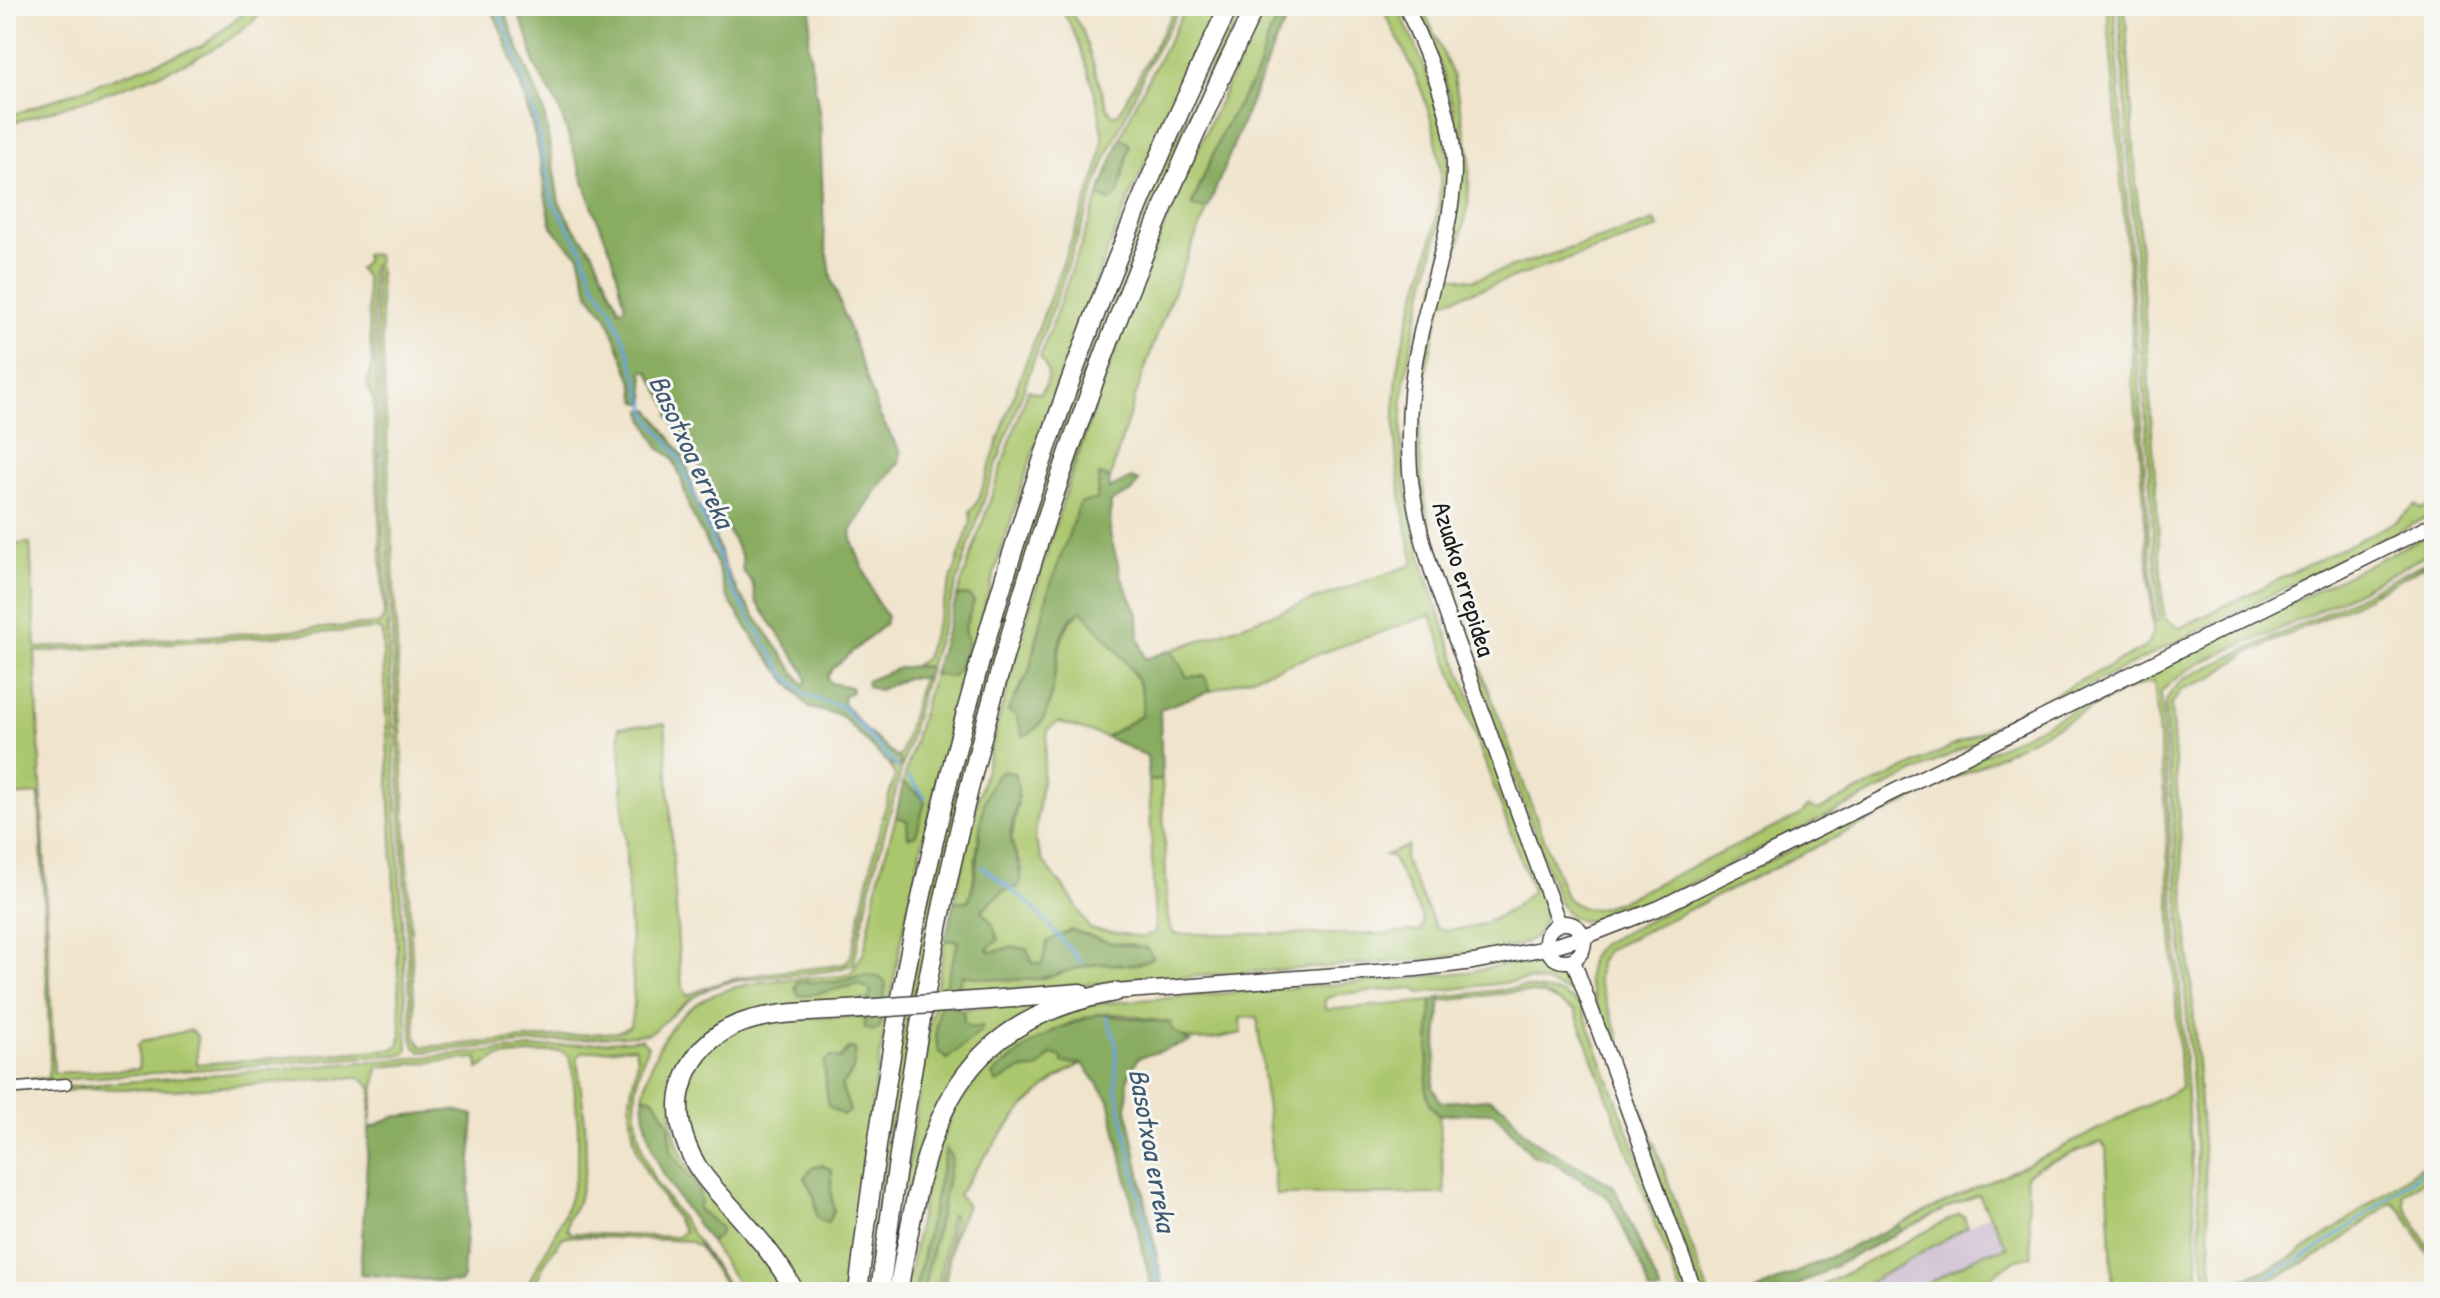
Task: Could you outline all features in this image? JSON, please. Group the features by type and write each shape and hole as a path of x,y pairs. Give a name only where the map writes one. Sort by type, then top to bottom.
{"highway":[{"path":"858,1292 878,1138 918,913 969,701 1010,557 1103,292 1173,126 1229,6"},
{"path":"880,1292 905,1112 941,915 987,724 1033,561 1124,302 1192,139 1255,6"},
{"path":"795,1292 765,1246 697,1166 681,1130 680,1090 688,1067 701,1048 717,1033 757,1019 1115,992"},
{"path":"898,1292 914,1200 931,1140 960,1082 998,1038 1021,1023 1068,1003 1115,992"}],"main road":[{"name":"Azuako errepidea","path":"1406,6 1443,97 1451,133 1454,171 1446,235 1420,335 1409,404 1414,502 1440,592 1559,924"},
{"path":"1115,992 1416,969 1515,955 1584,937 1659,908 2434,524"},
{"path":"1559,924 1574,925 1584,937 1584,946 1573,960 1562,961 1552,957 1546,948 1548,933 1559,924"},
{"path":"1573,960 1695,1292"}],"street":[{"path":"6,1089 66,1084"}],"shaded area":[{"path":"1990,1214 2007,1247 1984,1253 1912,1292 1852,1292"}],"green space":[{"path":"253,6 267,6 246,27 184,64 108,93 6,125 6,117 202,46"},
{"path":"490,6 502,6 544,111 559,202 571,224 593,252 620,310 625,306 612,254 558,106 535,66 528,37 515,6 812,6 808,43 820,117 824,236 832,280 880,416 901,453 899,463 876,491 851,531 853,544 877,602 887,616 885,624 832,669 827,678 831,683 851,687 852,692 844,696 843,703 866,730 901,761 900,767 889,764 840,715 809,708 756,642 727,597 716,562 689,508 672,457 659,448 644,419 643,410 650,409 685,459 697,502 712,529 726,570 738,592 804,685 807,681 804,671 756,601 752,582 742,570 742,557 716,508 699,466 669,416 670,409 648,371 643,371 646,404 637,402 634,385 607,317 589,294 579,255 553,228 529,112 512,58"},
{"path":"1058,6 1066,6 1082,29 1107,107 1113,116 1119,113 1176,6 1181,6 1149,63 1107,156 987,491 929,667 914,666 925,658 971,521 970,511 978,501 1013,397 1098,169 1102,147 1099,113 1082,52"},
{"path":"1187,6 1218,6 1170,107 1097,278 1051,400 972,650 938,777 884,1033 863,1162 847,1292 800,1292 778,1259 697,1159 686,1131 685,1092 694,1064 710,1045 731,1031 783,1019 864,1016 866,1028 879,1029 886,985 884,980 863,975 837,982 797,982 798,995 806,996 859,984 871,991 871,999 781,1007 724,1023 701,1039 684,1061 674,1091 675,1136 686,1162 787,1292 743,1292 710,1242 718,1236 721,1228 698,1209 701,1200 697,1187 671,1152 669,1123 654,1098 643,1096 654,1057 670,1029 690,1008 714,994 772,981 842,976 851,973 864,952 879,876 896,817 907,820 909,837 916,835 925,802 903,783 933,674 952,676 959,669 968,642 964,630 974,601 968,595 957,596 1028,390 1040,394 1046,384 1047,371 1040,357 1099,195 1109,201 1118,194 1130,145 1121,137","holes":["849,1049 855,1050 855,1060 851,1074 841,1084 850,1111 843,1115 828,1106 824,1062 831,1057 840,1059","822,1165 832,1171 834,1211 827,1223 817,1218 815,1199 805,1177 812,1168"]},
{"path":"1237,6 1247,6 1227,46 985,702 873,1292 865,1292 896,1065 923,925 948,811 995,630 1073,394 1153,191"},
{"path":"1266,6 1284,6 1269,35 1256,75 1224,128 1192,204 1196,208 1208,208 1154,342 1110,479 1099,475 1097,499 1049,589 1029,672 1015,696 1016,715 1023,736 1052,686 1064,634 1082,609 1134,674 1143,696 1141,715 1106,737 1059,722 1048,729 1035,839 1042,860 1071,897 1090,929 1141,937 1155,933 1149,781 1162,780 1167,905 1169,925 1174,934 1384,934 1421,931 1423,919 1392,857 1385,855 1408,846 1404,859 1436,928 1462,929 1488,922 1532,891 1431,615 1211,691 1204,676 1187,677 1172,650 1414,564 1399,481 1395,398 1403,342 1438,211 1440,170 1427,106 1411,65 1381,6 1397,6 1434,92 1441,114 1448,160 1443,213 1405,379 1401,427 1405,481 1424,567 1538,883 1545,907 1543,922 1536,937 1517,946 1431,959 966,993 957,991 962,975 1016,980 1041,978 1099,964 1127,965 1135,945 1108,942 1071,930 1042,964 1033,963 1014,947 990,952 987,949 993,925 982,910 1022,871 1011,841 1018,804 982,810 971,895 968,901 954,902 1012,671 1082,444 1166,222"},
{"path":"1284,6 1295,6 1276,40 1208,208 1196,208 1192,205 1224,128 1256,75 1269,35"},
{"path":"1414,6 1422,6 1454,78 1470,156 1468,208 1451,276 1472,280 1655,221 1659,228 1443,302 1429,355 1421,409 1424,491 1441,559 1566,897 1579,906 1597,908 1618,902 1799,816 1808,807 1819,810 1967,739 2146,647 2153,632 2138,421 2133,394 2131,305 2107,6 2114,6 2155,621 2159,620 2119,6 2125,6 2164,618 2180,628 2395,522 2416,505 2421,509 2434,503 2434,514 1680,889 1615,915 1589,921 1576,919 1560,904 1454,609 1423,509 1416,461 1419,384 1460,152 1453,107 1442,70"},
{"path":"1121,137 1130,145 1118,194 1110,201 1099,195"},
{"path":"365,254 377,255 416,1038 422,1047 617,1032 630,1026 634,1001 619,727 665,724 679,960 682,985 687,996 726,981 745,977 844,964 853,949 880,826 895,775 889,764 896,767 901,761 897,758 901,754 922,678 926,678 874,872 854,963 831,970 735,981 712,987 694,997 647,1034 421,1052 415,1047 412,1037 374,265 371,267 408,1050 404,1054 394,1055 6,1084 6,1081 48,1078 50,1056 39,794 6,796 6,545 30,543 36,648 380,624 384,616 373,399 367,385 372,363 366,277 358,269 366,261","holes":["378,629 382,633 399,1044 393,1049 197,1064 197,1036 191,1030 142,1041 138,1045 139,1069 54,1073 35,652"]},
{"path":"1099,475 1110,479 1109,489 1131,478 1139,481 1132,492 1111,502 1110,534 1121,576 1138,614 1139,638 1145,659 1172,650 1187,677 1204,676 1211,691 1160,709 1162,780 1149,781 1147,756 1106,737 1141,716 1143,697 1134,674 1082,610 1069,621 1062,636 1050,702 1036,729 1023,736 1016,715 1008,711 1029,672 1049,589 1080,503 1097,499"},
{"path":"2434,532 2434,551 2305,617 2203,662 2161,692 2199,1285 2182,1286 2170,1292 2113,1292 2106,1148 2101,1142 2040,1166 2026,1175 2032,1256 2017,1259 1989,1278 1990,1292 1911,1292 1984,1253 2007,1247 1979,1195 1902,1231 1898,1225 2181,1088 2164,794 2154,681 2128,689 1974,769 1607,950 1599,962 1598,981 1708,1292 1702,1292 1588,981 1590,961 1601,944"},
{"path":"2434,558 2434,561 2354,604 2244,655 2212,678 2182,689 2171,705 2213,1282 2244,1279 2284,1262 2334,1230 2434,1157 2434,1172 2403,1195 2405,1206 2434,1256 2434,1264 2402,1210 2392,1202 2331,1248 2285,1273 2235,1292 2209,1292 2201,1250 2166,702 2185,678"},
{"path":"968,595 974,601 964,630 968,642 959,669 952,677 933,674 957,596"},
{"path":"929,667 926,678 906,678 879,690 868,687 866,681 899,668"},
{"path":"1001,771 1014,773 1017,783 1011,834 1020,880 1019,887 1003,891 982,910 993,925 998,940 987,949 990,952 1014,947 1027,949 1033,963 1042,964 1047,942 1071,930 1108,942 1146,948 1153,957 1127,965 1090,965 1037,979 1009,980 962,975 957,991 958,1009 963,1009 964,1023 972,1028 982,1026 980,1032 947,1059 938,1051 937,1023 958,941 945,940 954,902 968,901 973,886 986,797"},
{"path":"903,783 925,802 916,835 908,837 907,820 896,817"},
{"path":"945,940 958,941 951,972 942,993 947,1058 982,1027 972,1028 964,1023 963,1009 1058,1001 971,1060 893,1271 922,1067"},
{"path":"1530,960 1546,962 1558,968 1576,991 1572,993 1547,983 1528,980 1420,993 1414,988 1340,994 1325,999 1325,1010 1432,1001 1426,1091 1430,1105 1439,1115 1445,1194 1276,1195 1257,1017 1240,1018 1242,1033 1195,1040 1178,1035 1170,1029 1171,1023 1124,1015 1096,1015 1054,1031 992,1075 997,1083 1019,1070 1038,1068 1051,1054 1061,1057 1063,1063 1083,1063 1044,1088 1012,1121 984,1157 958,1195 967,1206 953,1236 944,1292 940,1292 954,1217 951,1215 937,1292 923,1292 952,1159 946,1149 915,1292 906,1292 929,1169 960,1095 981,1066 1031,1027 1093,1004 1409,978 1467,972"},
{"path":"863,975 879,978 886,984 879,1029 874,1031 865,1028 864,1016 871,991 860,984 806,996 798,995 795,987 797,982 837,982"},
{"path":"1524,987 1560,993 1581,1005 1688,1292 1681,1292 1575,1011 1543,994 1515,992 1440,1001 1441,997"},
{"path":"1441,997 1433,1088 1441,1102 1489,1099 1506,1108 1522,1130 1537,1143 1614,1186 1661,1292 1650,1292 1644,1272 1609,1198 1551,1161 1532,1155 1494,1112 1439,1115 1430,1105 1426,1091 1432,1001"},
{"path":"1097,1014 1171,1023 1171,1029 1190,1042 1138,1058 1128,1078 1127,1109 1164,1292 1152,1292 1109,1100 1083,1064 1063,1063 1061,1057 1051,1054 1038,1069 1019,1070 997,1083 992,1075 1028,1046 1055,1030"},
{"path":"641,1039 648,1046 636,1097 642,1148 655,1181 733,1292 699,1247 689,1241 576,1236 563,1237 547,1259 531,1292 523,1292 563,1216 577,1166 578,1128 572,1065 569,1056 560,1051 499,1057 478,1069 478,1058 378,1067 369,1129 372,1087 359,1077 174,1090 79,1088 67,1092 66,1087","holes":["634,1047 636,1053 630,1102 634,1139 643,1165 684,1232 677,1237 571,1233 567,1229 568,1218 578,1202 586,1165 585,1122 577,1058 582,1052"]},
{"path":"849,1049 855,1049 855,1060 851,1074 841,1085 850,1111 843,1115 828,1106 824,1062 831,1057 840,1059"},
{"path":"643,1096 654,1098 669,1124 671,1152 697,1187 701,1201 698,1209 721,1228 718,1236 710,1242 673,1191 656,1158 645,1119"},
{"path":"454,1110 474,1115 463,1277 460,1283 360,1274 369,1129 392,1117"},
{"path":"946,1148 952,1159 923,1292 915,1292"},
{"path":"822,1165 832,1170 834,1211 827,1223 817,1218 815,1199 805,1177 812,1168"},
{"path":"1959,1214 1964,1216 1967,1227 1852,1292 1810,1292"},
{"path":"1898,1225 1902,1231 1785,1292 1754,1292"}],"waterway":[{"name":"Basotxoa erreka","path":"495,6 509,35 533,109 553,203 582,250 595,285 610,307 626,344 650,419 677,454 732,589 783,672 805,695 843,707 898,768"},
{"name":"Basotxoa erreka","path":"909,777 925,798"},
{"name":"Basotxoa erreka","path":"982,866 1032,906 1082,963"},
{"name":"Basotxoa erreka","path":"1107,1017 1116,1044 1116,1087 1160,1292"},
{"path":"2215,1290 2245,1283 2303,1257 2358,1221 2434,1163"}]}
